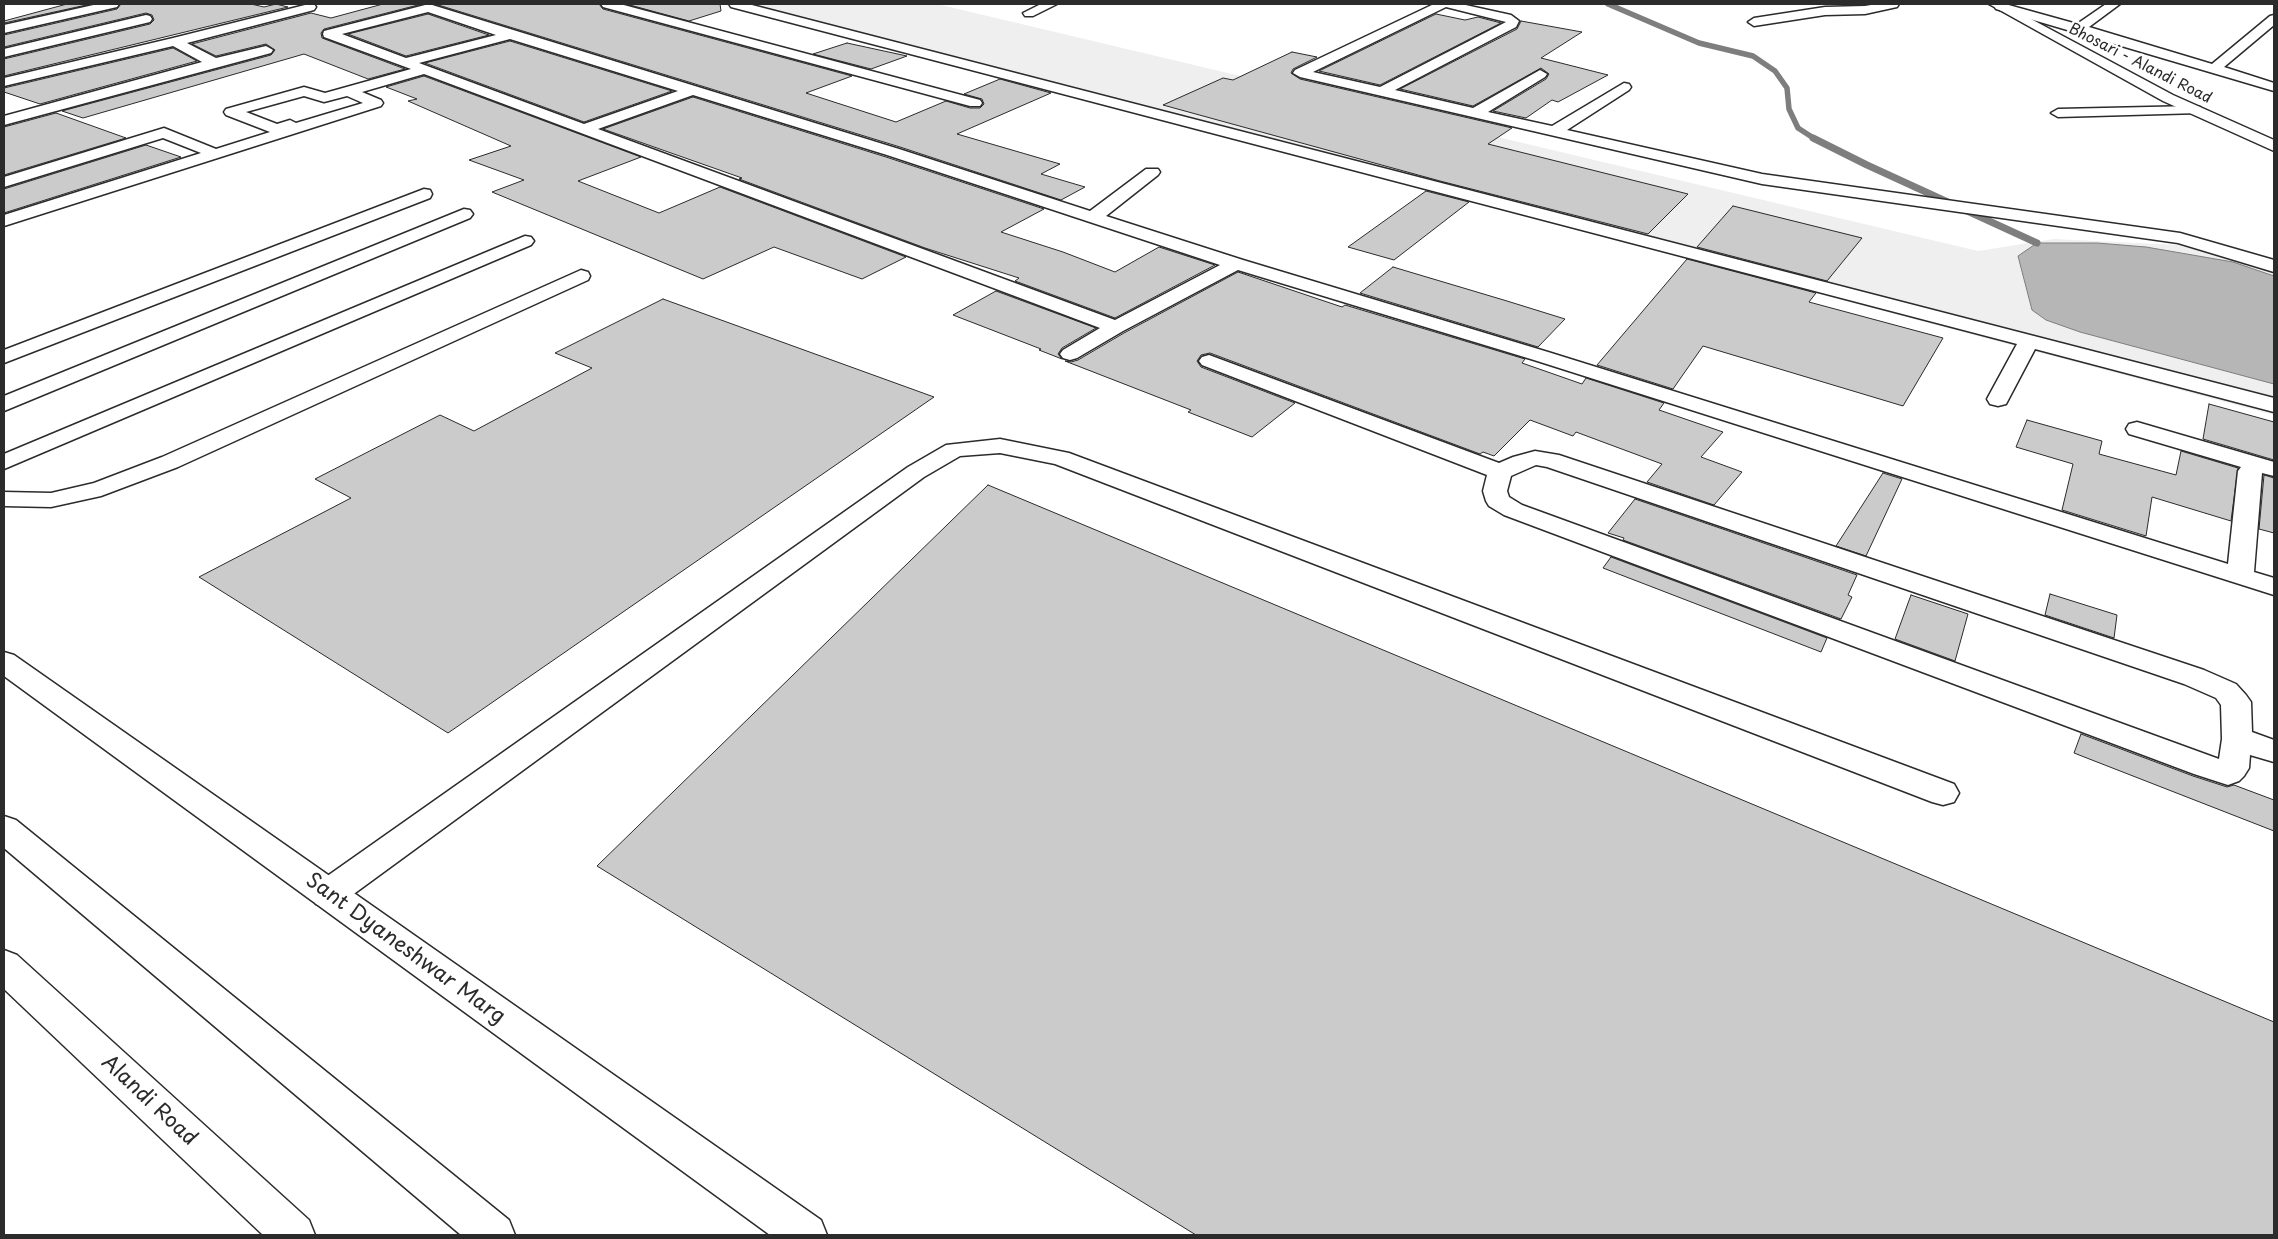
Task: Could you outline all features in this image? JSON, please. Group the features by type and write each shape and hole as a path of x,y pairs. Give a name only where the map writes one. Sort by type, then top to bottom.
{"street":[{"path":"4,29 113,4"},
{"path":"607,4 976,103"},
{"path":"735,4 2274,405"},
{"path":"1029,13 1051,4"},
{"path":"1382,91 1512,24 1513,21 1445,4 1428,10 1300,73 1762,180 1978,208 2180,238 2274,266"},
{"path":"1754,22 1825,11 1865,10 1893,4"},
{"path":"2079,28 2114,4"},
{"path":"1998,5 2274,87"},
{"name":"Bhosari - Alandi Road","path":"1998,5 2078,52 2195,110 2274,146"},
{"path":"1116,327 329,34 422,6 510,35 694,90 1236,264 1540,356 2274,587"},
{"path":"1412,7 1428,10"},
{"path":"4,82 310,8"},
{"path":"2215,68 2274,18"},
{"path":"8,50 146,19"},
{"path":"404,63 510,35"},
{"path":"175,42 211,61 212,64"},
{"path":"4,121 266,50"},
{"path":"70,66 86,74"},
{"path":"324,98 348,107 277,129 231,112 304,91 324,98 424,70"},
{"path":"1476,113 1540,74"},
{"path":"103,82 120,89"},
{"path":"1555,131 1624,87"},
{"path":"584,129 694,90"},
{"path":"4,221 376,103 348,92"},
{"path":"2058,112 2195,110"},
{"path":"4,182 164,133 216,154"},
{"path":"1093,217 1152,172"},
{"path":"4,357 424,194"},
{"path":"4,404 464,214"},
{"path":"4,462 525,241"},
{"path":"1070,354 1116,327 1236,264"},
{"path":"4,499 51,500 110,485 170,462 581,276"},
{"path":"1998,399 2029,341"},
{"path":"1209,361 1500,472 1535,458 1551,460 2194,677 2226,691 2236,702 2237,739 2233,768 2228,773 2205,766 1513,510 1498,501 1495,491 1500,472"},
{"path":"2136,429 2274,469"},
{"path":"328,894 916,472 954,450 1000,446 1061,458 1943,793"},
{"path":"2240,576 2250,471"},
{"name":"Sant Dyaneshwar Marg","path":"4,662 806,1235"},
{"path":"2237,739 2274,751"},
{"path":"4,829 494,1235"},
{"name":"Alandi Road","path":"4,966 294,1235"}],"shaded area":[{"path":"731,4 937,4 1978,251 2054,239 2178,245 2274,273 2274,415"},
{"path":"2037,243 2097,243 2146,247 2233,262 2274,276 2274,384 2080,332 2046,320 2032,310 2018,256"}],"building":[{"path":"67,4 91,4 4,23 4,21"},
{"path":"121,4 251,4 264,7 276,4 288,7 4,76 4,59 150,24 154,20 152,15 146,13 4,47 4,35 117,9"},
{"path":"383,4 422,4 324,29 321,33 322,38 405,69 368,79 304,54 83,118 62,111 271,55 275,50 266,44 216,56 192,44 311,13 331,18"},
{"path":"435,4 599,4 603,9 852,76 806,93 896,122 946,101 970,108 980,108 984,104 982,99 964,94 1000,79 1051,93 957,134 1060,164 1041,174 1085,187 1061,200 900,147"},
{"path":"626,4 720,4 721,11 689,21"},
{"path":"428,14 489,35 406,56 348,34"},
{"path":"1436,14 1465,20 1478,17 1501,23 1380,85 1319,71"},
{"path":"1521,21 1582,32 1541,58 1608,75 1558,102 1552,100 1526,118 1493,111 1546,79 1549,74 1541,68 1473,106 1400,89 1517,29"},
{"path":"510,41 672,91 584,122 425,63"},
{"path":"847,43 907,56 871,69 813,54"},
{"path":"173,48 197,61 40,104 4,92 4,88"},
{"path":"1292,52 1317,57 1293,69 1291,73 1300,79 1512,128 1488,144 1688,194 1648,234 1440,181 1163,105 1223,78 1233,80"},
{"path":"424,76 641,157 578,181 659,213 720,187 906,257 862,279 774,247 703,279 492,192 524,180 469,160 511,146 408,101 417,99 386,87"},
{"path":"693,97 886,157 1044,209 1001,232 1063,252 1115,272 1159,247 1215,265 1115,318 1015,281 1019,278 925,248 739,179 742,178 603,129"},
{"path":"56,113 126,138 4,175 4,127"},
{"path":"146,145 181,157 4,213 4,189"},
{"path":"1426,191 1469,202 1394,260 1348,247"},
{"path":"1733,206 1862,238 1827,281 1697,247"},
{"path":"1687,259 1816,293 1809,302 1943,338 1903,406 1703,346 1673,389 1597,365"},
{"path":"1393,267 1565,319 1538,347 1360,293"},
{"path":"1238,272 1342,307 1345,305 1525,359 1522,363 1582,384 1586,378 1664,403 1659,410 1723,432 1701,457 1742,472 1714,505 1647,482 1662,464 1576,432 1573,436 1530,420 1494,456 1483,452 1480,454 1210,353 1201,355 1197,361 1201,367 1295,403 1252,437 1188,412 1191,410 1065,361 1078,360"},
{"path":"996,291 1096,328 1062,348 1058,354 1062,359 953,315"},
{"path":"663,299 934,397 448,733 199,577 351,498 315,479 440,415 474,431 592,368 555,353"},
{"path":"2209,404 2274,422 2274,460 2203,439"},
{"path":"2027,420 2102,441 2099,454 2176,475 2181,451 2238,468 2231,521 2152,497 2146,536 2062,510 2073,464 2016,447"},
{"path":"1883,473 1902,479 1866,556 1836,546"},
{"path":"2264,475 2274,478 2274,533 2259,529"},
{"path":"988,485 2274,1022 2274,1235 1196,1235 597,866"},
{"path":"1635,499 1857,575 1848,595 1852,597 1841,619 1608,533"},
{"path":"1611,557 1827,638 1821,652 1603,568"},
{"path":"2050,594 2117,615 2114,638 2045,615"},
{"path":"1911,595 1968,614 1955,661 1895,639"},
{"path":"2081,734 2193,776 2227,787 2234,785 2274,800 2274,831 2074,753"}],"waterway":[{"path":"1608,4 1699,43 1753,56 1775,71 1787,88 1789,109 1798,128 1815,139"},
{"path":"1815,139 2037,243"}]}
